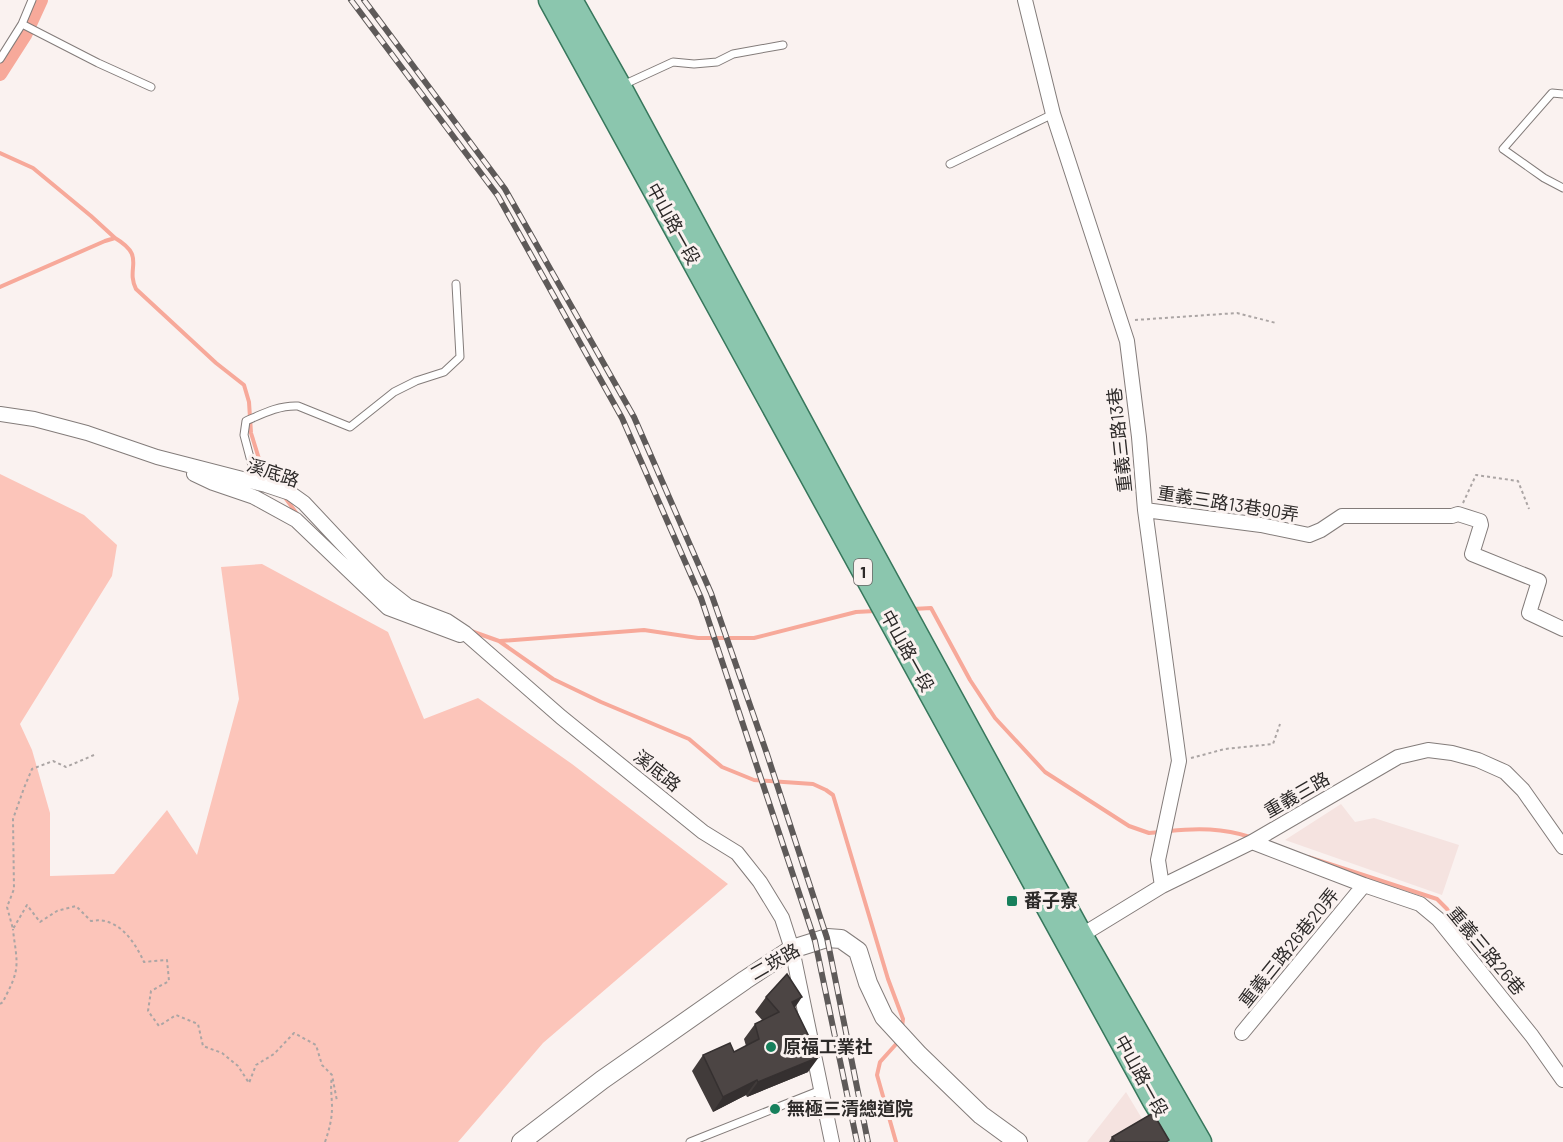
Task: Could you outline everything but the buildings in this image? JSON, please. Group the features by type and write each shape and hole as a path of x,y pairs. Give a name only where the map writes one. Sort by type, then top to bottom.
{"main road":[{"name":"中山路一段","path":"550,0 645,153 846,505 1074,939 1154,1101 1179,1142"},
{"name":"中山路一段","path":"571,0 620,87 645,153"},
{"name":"中山路一段","path":"1074,939 1200,1142"}],"street":[{"name":"重義三路13巷","path":"1025,0 1053,114 1126,341 1179,761 1158,860 1162,886"},
{"name":"溪底路","path":"0,414 34,419 87,433 157,457 290,494 304,503 380,584 408,606 447,621 469,636 561,717 703,832 736,853 760,882 782,918 792,950 832,1142"},
{"name":"溪底路","path":"157,457 213,483 254,497 296,520 388,608 469,636"},
{"name":"重義三路13巷90弄","path":"1146,510 1261,525 1309,535 1342,516 1452,516 1458,514"},
{"path":"1458,514 1480,521 1481,525 1472,554 1539,581 1529,613 1563,629"},
{"name":"重義三路","path":"1074,939 1162,886 1252,842 1398,757 1428,750 1478,760 1505,772 1523,790 1563,847"},
{"name":"重義三路26巷","path":"1252,842 1420,904 1438,919 1532,1036 1563,1080"},
{"name":"重義三路26巷20弄","path":"1242,1033 1364,885"},
{"name":"二崁路","path":"521,1142 602,1080 745,980 792,950 827,938 841,939 858,951 868,983 884,1017 919,1055 981,1115 1018,1142"}],"lane":[{"path":"0,59 22,24 32,0"},
{"path":"22,24 151,87"},
{"path":"620,87 673,63 717,62 733,54 783,45"},
{"path":"1563,94 1552,93 1503,149 1544,178 1563,188"},
{"path":"950,164 1053,114"},
{"path":"262,485 244,435 246,422 265,412 298,406 350,427 394,392 416,381 444,372 460,357 456,284"},
{"path":"690,1142 821,1090"}],"path":[{"path":"1120,321 1237,314 1276,323"},
{"path":"1458,514 1476,475 1518,481 1529,509"},
{"path":"1179,761 1226,749 1273,744 1280,724"},
{"path":"0,1004 16,973 13,928 7,907 14,889 13,819 24,788 32,769 53,761 66,766 94,755"},
{"path":"13,928 27,905 40,922 57,911 76,906 91,921 100,919 115,924 127,934 144,962 166,960 169,981 151,990 148,1011 159,1026 176,1015 198,1024 203,1046 222,1053 238,1066 249,1083 256,1065 274,1054 294,1033 316,1045 322,1065 332,1077 337,1101"},
{"path":"325,1142 330,1127 332,1077"}],"shaded area":[{"path":"0,474 84,515 117,545 112,576 20,724 32,750 50,813 50,876 114,874 167,810 197,855 239,699 221,567 262,564 388,632 424,719 478,698 572,764 728,884 543,1043 458,1142 0,1142"},
{"path":"1341,804 1355,822 1374,818 1459,845 1442,895 1285,840"},
{"path":"1126,1092 1156,1142 1087,1142"}],"waterway":[{"path":"0,74 25,35 41,0"},
{"path":"0,153 33,168 115,238"},
{"path":"0,287 105,241 115,238 125,245 133,257 133,281 136,289 216,363 244,385 249,402 251,433 260,462 275,483"},
{"path":"284,496 297,514"},
{"path":"913,609 931,608 970,680 995,718 1045,772 1129,826 1149,833 1161,832"},
{"path":"500,641 644,630 698,638 754,638 856,612 875,611"},
{"path":"471,631 499,641 553,679 689,739 722,767 754,780 813,784 833,795 888,979 903,1019 902,1027"},
{"path":"1169,831 1210,830 1250,837"},
{"path":"1308,857 1437,899 1447,909 1471,949"},
{"path":"896,1142 877,1075 880,1062 899,1040"}],"railway":[{"path":"351,0 498,196 622,418 701,598 815,941 857,1142"},
{"path":"364,0 505,189 634,417 711,593 827,938 868,1142"}],"place":[{"name":"番子寮","path":"1012,901"},
{"name":"原福工業社","path":"771,1047"},
{"name":"無極三清總道院","path":"775,1109"}]}
